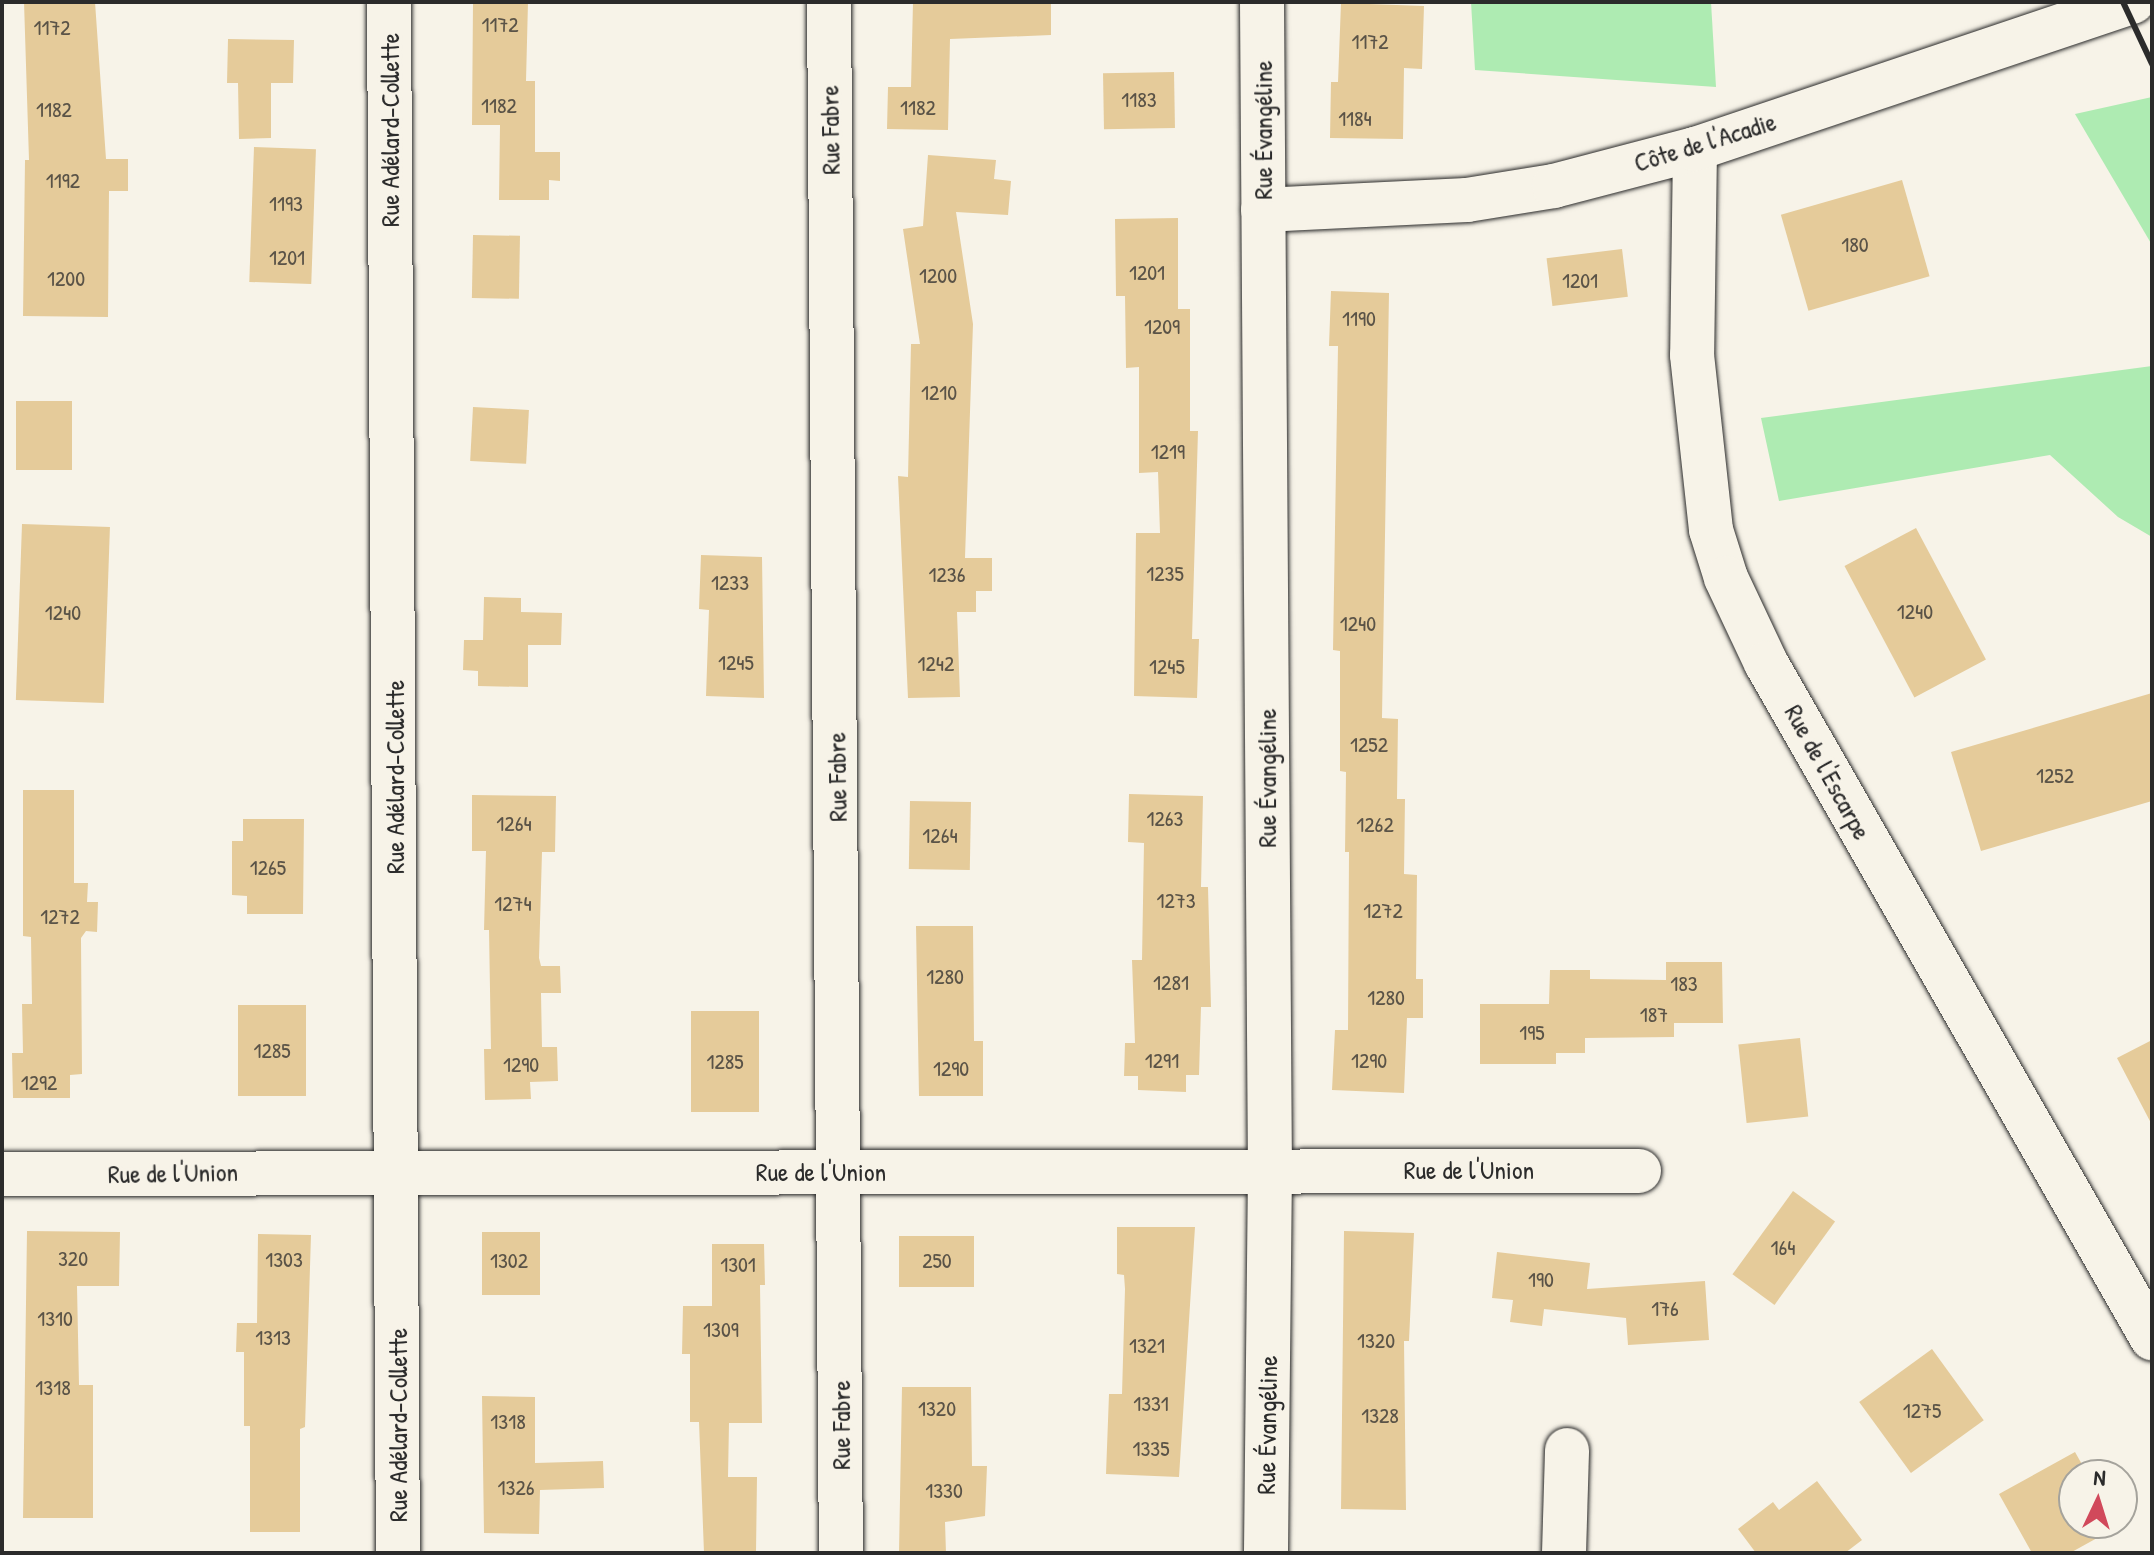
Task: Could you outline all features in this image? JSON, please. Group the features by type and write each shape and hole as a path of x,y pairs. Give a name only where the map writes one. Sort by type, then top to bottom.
{"street":[{"name":"Rue Adélard-Collette","path":"389,2 398,1553"},
{"name":"Rue Fabre","path":"829,2 841,1553"},
{"name":"Rue Évangéline","path":"1262,2 1270,1169 1266,1553"},
{"name":"Côte de l'Acadie","path":"1263,210 1467,200 1554,186 1695,149 2133,2"},
{"name":"Rue de l'Escarpe","path":"1695,149 1692,355 1711,530 1726,578 1766,663 2152,1338"},
{"name":"Rue de l'Union","path":"2,1174 398,1170 1639,1171"},
{"path":"1564,1553 1567,1450"}],"green space":[{"path":"1471,2 1711,2 1716,87 1475,70"},
{"path":"2152,97 2152,245 2075,114"},
{"path":"2152,366 2152,537 2118,517 2050,455 1779,501 1761,418"}],"building":[{"path":"24,2 95,2 106,159 128,159 128,191 109,191 108,317 23,316 25,160 29,160"},
{"path":"473,2 528,2 526,81 535,81 535,152 560,152 560,181 549,180 549,200 499,200 500,125 472,125"},
{"path":"913,2 1051,2 1051,35 950,39 948,130 887,129 888,87 911,87"},
{"path":"1341,3 1424,6 1422,69 1404,68 1403,139 1330,138 1331,82 1338,82"},
{"path":"228,39 294,40 293,83 271,83 271,138 239,139 238,83 227,83"},
{"path":"1174,72 1175,128 1104,129 1103,73"},
{"path":"254,147 316,149 311,284 249,282"},
{"path":"928,155 996,160 994,179 1011,181 1008,215 956,212 973,324 965,558 992,558 992,591 976,591 976,612 957,612 960,697 908,698 898,476 908,477 911,344 920,344 903,229 923,226"},
{"path":"1902,180 1930,276 1808,311 1781,215"},
{"path":"1178,218 1178,309 1190,309 1190,431 1198,431 1192,639 1199,639 1197,698 1134,696 1136,533 1160,533 1158,472 1139,473 1139,367 1126,368 1125,296 1116,296 1115,219"},
{"path":"473,235 520,236 519,299 472,298"},
{"path":"1622,249 1628,297 1552,306 1547,258"},
{"path":"1331,291 1389,293 1382,718 1398,719 1397,799 1405,799 1404,874 1417,875 1416,979 1423,979 1423,1018 1407,1018 1404,1093 1332,1090 1335,1030 1348,1030 1349,852 1345,852 1346,772 1340,771 1340,651 1333,650 1338,346 1329,346"},
{"path":"16,401 72,401 72,470 16,470"},
{"path":"473,407 529,410 526,464 470,461"},
{"path":"22,524 110,527 104,703 16,700"},
{"path":"1916,528 1986,660 1914,698 1844,566"},
{"path":"701,555 762,557 764,698 706,696 709,610 699,609"},
{"path":"484,597 521,598 521,612 562,613 561,645 528,645 528,687 478,686 478,671 463,670 464,640 483,640"},
{"path":"2152,693 2152,801 1981,851 1951,752"},
{"path":"23,790 74,790 74,883 88,883 87,902 98,902 97,932 86,931 81,938 82,1074 70,1075 70,1098 13,1098 12,1053 23,1053 22,1004 32,1004 31,937 23,936"},
{"path":"1129,794 1203,796 1201,887 1208,887 1211,1007 1201,1007 1199,1075 1186,1075 1186,1092 1138,1090 1138,1076 1124,1076 1125,1043 1135,1043 1132,960 1142,960 1144,843 1128,842"},
{"path":"472,795 556,796 555,852 542,852 539,958 541,966 560,966 561,993 541,993 542,1047 557,1047 558,1081 530,1082 531,1099 485,1100 484,1049 491,1049 489,930 484,930 486,851 472,851"},
{"path":"910,801 971,802 970,870 909,869"},
{"path":"243,819 304,819 303,914 247,914 247,896 232,895 232,841 243,841"},
{"path":"916,926 973,926 974,1041 983,1041 983,1096 919,1096"},
{"path":"1666,962 1722,962 1723,1023 1674,1023 1674,1037 1585,1038 1585,1053 1556,1053 1556,1064 1480,1064 1480,1004 1549,1004 1550,970 1590,970 1590,979 1666,980"},
{"path":"238,1005 306,1005 306,1096 238,1096"},
{"path":"691,1011 759,1011 759,1112 691,1112"},
{"path":"1800,1038 1808,1117 1747,1123 1738,1044"},
{"path":"2152,1040 2152,1125 2117,1058"},
{"path":"1793,1191 1835,1222 1775,1305 1732,1274"},
{"path":"1117,1227 1195,1227 1179,1477 1106,1474 1109,1394 1122,1394 1125,1289 1124,1275 1117,1274"},
{"path":"27,1231 120,1232 119,1286 77,1286 79,1385 93,1385 93,1518 23,1518"},
{"path":"1344,1231 1414,1233 1409,1341 1404,1341 1406,1510 1341,1509"},
{"path":"482,1232 540,1232 540,1295 482,1295"},
{"path":"258,1234 311,1235 305,1427 300,1429 300,1532 250,1532 250,1426 244,1426 244,1352 236,1352 237,1323 257,1323"},
{"path":"899,1236 974,1236 974,1287 899,1287"},
{"path":"712,1244 764,1244 765,1285 760,1285 762,1423 729,1423 728,1477 757,1477 756,1553 704,1553 699,1422 690,1422 690,1354 682,1354 683,1306 712,1306"},
{"path":"1497,1252 1590,1263 1587,1289 1705,1281 1709,1340 1628,1345 1626,1318 1544,1309 1542,1326 1510,1322 1513,1300 1492,1298"},
{"path":"1932,1349 1984,1420 1911,1473 1859,1402"},
{"path":"902,1387 971,1387 972,1466 987,1466 985,1516 945,1522 946,1553 899,1553"},
{"path":"482,1396 535,1397 535,1463 603,1461 604,1488 540,1490 539,1534 484,1533"},
{"path":"2075,1452 2079,1459 2062,1459"},
{"path":"2058,1461 2058,1539 2095,1539 2070,1553 2032,1553 1999,1494"},
{"path":"1817,1481 1862,1540 1845,1553 1756,1553 1738,1529 1773,1502 1779,1510"}],"railway":[{"path":"2123,2 2152,64"}]}
